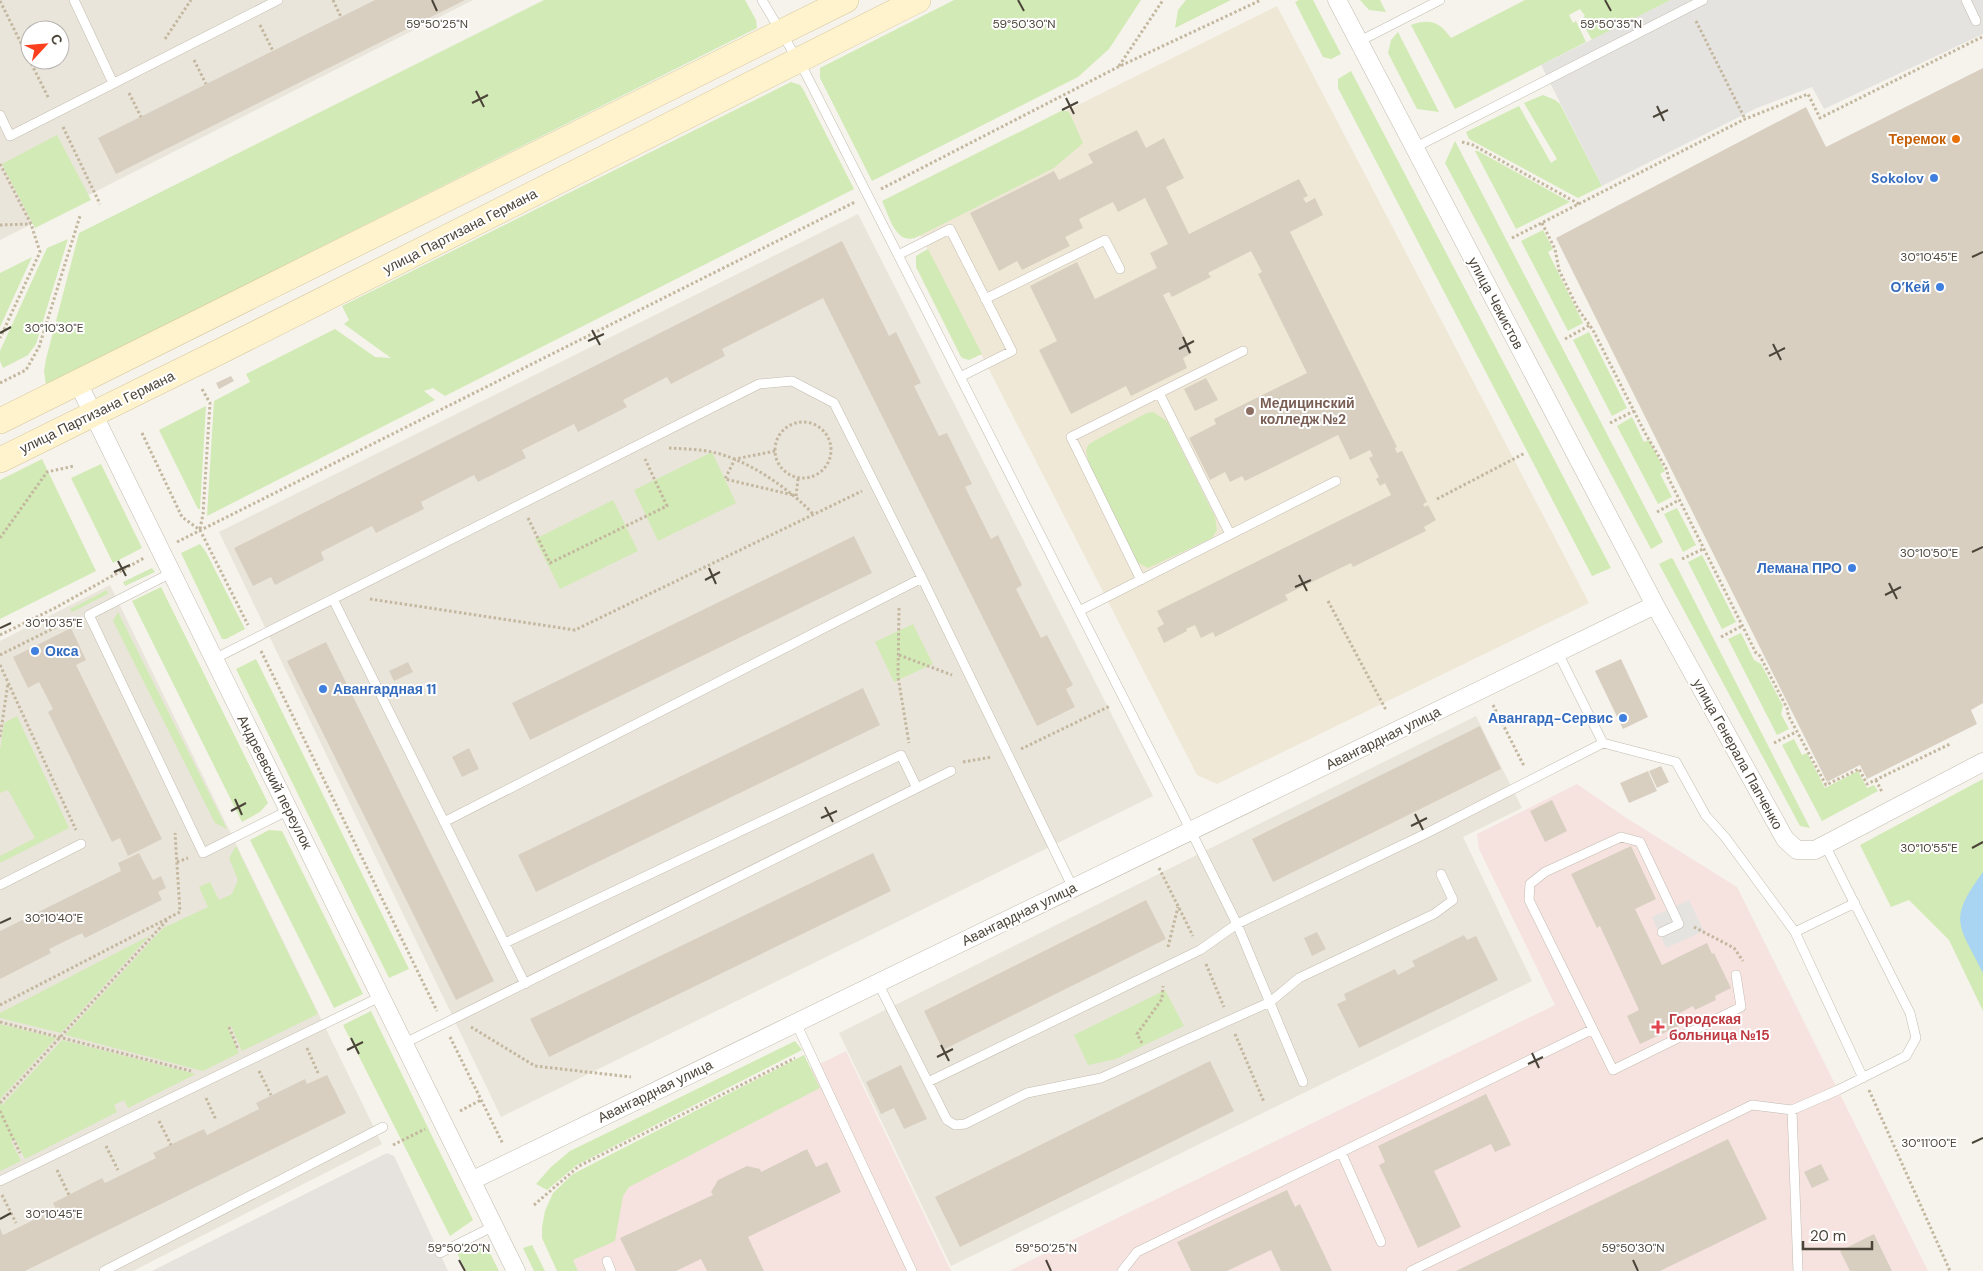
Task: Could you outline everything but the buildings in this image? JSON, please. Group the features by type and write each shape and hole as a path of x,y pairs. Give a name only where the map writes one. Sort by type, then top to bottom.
{"main road":[{"path":"0,421 846,0"},
{"name":"улица Партизана Германа","path":"0,460 918,0"}],"street":[{"name":"улица Чекистов","path":"1337,0 1655,605"},
{"name":"Андреевский переулок","path":"78,383 473,1180"},
{"name":"Авангардная улица","path":"473,1180 1655,605"},
{"name":"улица Генерала Папченко","path":"1655,605 1673,633 1785,839 1798,850 1815,850 1983,762"},
{"path":"473,1180 516,1271"}],"lane":[{"path":"74,0 113,83"},
{"path":"0,116 10,136 278,0"},
{"path":"762,0 798,61 868,196 1191,832 1237,924 1303,1082"},
{"path":"1358,42 1440,0"},
{"path":"1414,148 1703,0"},
{"path":"1966,0 1976,21"},
{"path":"898,255 950,229 986,299 1012,352 960,377"},
{"path":"986,299 1105,240 1120,269"},
{"path":"1141,580 1071,437 1242,351"},
{"path":"214,659 759,384 792,381 834,402 1073,888"},
{"path":"1159,393 1230,534"},
{"path":"1079,611 1336,481"},
{"path":"171,573 89,615 203,853 289,810"},
{"path":"444,822 922,578"},
{"path":"333,599 525,984"},
{"path":"1558,653 1603,744"},
{"path":"928,1082 1200,950 1237,924 1603,744 1676,762 1706,816 1725,837 1795,932 1863,1078"},
{"path":"505,943 901,754 917,788"},
{"path":"405,1043 951,771"},
{"path":"1662,932 1679,924 1640,842 1621,837 1545,872 1530,884 1529,900 1613,1070 1741,1007 1736,975"},
{"path":"0,885 81,844"},
{"path":"1411,1271 1752,1105 1792,1110 1906,1056 1916,1038 1910,1014 1825,845"},
{"path":"878,983 947,1120 956,1125 965,1124 1027,1093 1101,1078 1270,1002 1299,978 1434,914 1453,900 1441,874"},
{"path":"1795,932 1855,904"},
{"path":"0,1181 382,996"},
{"path":"796,1023 912,1271"},
{"path":"1122,1271 1137,1252 1593,1029"},
{"path":"1792,1110 1798,1271"},
{"path":"104,1271 383,1127"},
{"path":"1341,1152 1381,1242"},
{"path":"440,1252 494,1226"},
{"path":"606,1261 611,1271"}],"path":[{"path":"146,66 191,0"},
{"path":"333,0 341,17"},
{"path":"1118,67 1163,0"},
{"path":"176,542 868,196 1118,67 1261,0"},
{"path":"0,1 100,204"},
{"path":"1689,7 1745,119"},
{"path":"254,12 273,51"},
{"path":"1512,238 1745,119 1808,94 1820,118 1983,37"},
{"path":"187,46 206,84"},
{"path":"122,79 141,117"},
{"path":"1462,142 1473,145 1579,204"},
{"path":"0,164 31,224 40,252 0,338"},
{"path":"1,381 26,370 39,347 80,216"},
{"path":"1542,223 1555,249 1559,270 1578,309 1590,324 1634,411 1667,470 1668,478 1742,626 1756,653 1760,656 1796,732 1826,785 1859,769 1867,784 1950,744"},
{"path":"0,225 31,224"},
{"path":"1565,339 1590,324"},
{"path":"200,530 203,514 210,403 202,389"},
{"path":"1610,423 1634,411"},
{"path":"809,422 820,427 828,437 832,449 830,462 822,472 811,478 798,478 786,474 778,464 775,452 777,439 790,426 796,423 809,422"},
{"path":"142,433 182,517 200,530 505,1148"},
{"path":"638,445 712,452 735,459 796,496 814,515"},
{"path":"735,459 775,452"},
{"path":"1437,500 1525,453"},
{"path":"521,504 550,563 666,506 644,457"},
{"path":"735,459 725,479 796,496"},
{"path":"0,538 47,472 74,466"},
{"path":"796,496 798,478"},
{"path":"342,594 575,630 876,485"},
{"path":"1657,512 1679,500"},
{"path":"1682,559 1704,548"},
{"path":"0,635 57,607 147,557"},
{"path":"899,590 898,678 910,751"},
{"path":"1328,601 1386,710"},
{"path":"0,655 74,617 78,626"},
{"path":"1721,636 1742,626"},
{"path":"899,655 927,665"},
{"path":"0,665 81,844"},
{"path":"0,737 8,682"},
{"path":"1484,688 1531,780"},
{"path":"951,771 957,764 984,757 1009,755 1124,699"},
{"path":"1774,743 1796,732"},
{"path":"1876,780 1881,790"},
{"path":"0,1005 180,912 175,824"},
{"path":"1159,868 1197,944"},
{"path":"1166,956 1178,906"},
{"path":"0,1103 169,918"},
{"path":"1679,924 1698,927 1734,948 1746,967 1746,979 1739,994"},
{"path":"1143,1046 1138,1034 1162,999 1164,981"},
{"path":"457,1017 535,1066 631,1076"},
{"path":"0,1022 201,1073"},
{"path":"229,1027 248,1060 272,1095"},
{"path":"301,1034 318,1073"},
{"path":"534,1205 579,1166 809,1052"},
{"path":"1863,1078 1950,1271"},
{"path":"199,1084 216,1120"},
{"path":"459,1111 481,1100"},
{"path":"152,1107 172,1145"},
{"path":"0,1111 21,1156"},
{"path":"392,1145 432,1125"},
{"path":"100,1132 118,1170"},
{"path":"51,1156 69,1195"},
{"path":"0,1192 16,1223"}],"shaded area":[{"path":"0,0 473,0 0,240"},
{"path":"1671,0 1983,0 1983,34 1824,109 1812,87 1757,108 1602,186 1541,65"},
{"name":"Медицинский колледж №2","path":"1277,6 1589,603 1217,784 1197,775 899,194"},
{"path":"858,214 1153,796 501,1117 219,532"},
{"path":"110,585 382,1144 133,1271 0,1271 0,641"},
{"path":"1476,716 1522,808 1463,837 1532,981 951,1266 839,1033"},
{"name":"Городская больница №15","path":"1577,784 1625,817 1737,887 1928,1271 1009,1271 1555,1005 1479,849 1477,834"},
{"path":"1689,900 1704,931 1666,948 1652,917"},
{"path":"846,1051 951,1271 569,1271 565,1191"},
{"path":"387,1153 394,1156 448,1271 152,1271"}],"green space":[{"path":"544,0 745,0 756,20 757,28 46,385 44,371 46,359 79,233"},
{"path":"954,0 1141,0 1109,49 1078,77 872,181 820,78 820,68"},
{"path":"1186,0 1231,0 1175,28 1178,10"},
{"path":"1299,0 1313,0 1341,54 1331,59 1323,57 1295,2"},
{"path":"1360,0 1380,0 1386,12 1369,10"},
{"path":"1525,0 1671,0 1592,40 1581,20 1585,16 1580,9 1569,15 1573,23 1576,21 1586,42 1455,109 1411,25 1424,22 1434,23 1443,28 1451,38"},
{"path":"1398,32 1439,112 1417,109 1388,53 1391,40"},
{"path":"1351,71 1611,568 1592,576 1338,88 1338,79"},
{"path":"791,82 800,85 803,89 854,189 445,396 433,388 424,391 435,400 207,516 214,401 250,382 246,374 335,329 375,357 391,358 344,324 349,320 342,306"},
{"path":"1543,95 1560,104 1602,186 1578,198 1469,139 1466,132 1519,106 1551,163 1557,159 1524,103"},
{"path":"1063,110 1069,112 1083,143 1054,168 915,238 908,239 898,233 882,201"},
{"path":"57,135 91,200 35,228 2,164"},
{"path":"1455,141 1663,542 1651,549 1445,163"},
{"path":"1475,151 1478,151 1570,202 1516,229"},
{"path":"1543,230 1553,249 1548,252 1583,323 1568,331 1521,241"},
{"path":"68,239 36,344 28,355 3,368 0,361 0,351 47,248"},
{"path":"928,249 982,354 969,360 962,358 960,355 916,267 916,256"},
{"path":"32,257 0,327 0,273"},
{"path":"1589,332 1627,408 1612,416 1573,340"},
{"path":"206,406 200,509 198,509 159,430"},
{"path":"1153,412 1167,421 1215,517 1217,530 1212,538 1148,568 1138,563 1089,464 1086,451 1088,445 1094,441 1147,413"},
{"path":"1632,417 1644,442 1649,440 1665,471 1660,474 1672,497 1658,504 1617,426"},
{"path":"712,452 736,503 658,541 634,490"},
{"path":"42,459 96,571 0,619 0,480"},
{"path":"101,464 142,548 113,563 71,478"},
{"path":"613,500 638,551 560,589 535,539"},
{"path":"1677,508 1696,545 1683,552 1664,514"},
{"path":"200,544 206,552 245,629 226,639 222,639 181,553"},
{"path":"1702,555 1736,622 1722,629 1688,562"},
{"path":"1671,558 1810,828 1800,826 1659,564"},
{"path":"152,568 155,572 125,586 123,582"},
{"path":"161,587 268,803 260,812 242,822 132,601"},
{"path":"107,590 108,594 72,612 70,609"},
{"path":"118,612 227,829 215,823 113,621"},
{"path":"913,624 933,664 894,682 875,642"},
{"path":"1741,633 1754,660 1761,664 1783,706 1781,714 1789,729 1777,735 1728,639"},
{"path":"256,659 409,969 389,978 236,669"},
{"path":"17,716 69,828 0,863 0,856 35,838 8,790 0,793 0,750 4,723"},
{"path":"1794,739 1802,755 1807,753 1825,788 1858,771 1867,788 1874,785 1878,791 1822,821 1782,745"},
{"path":"1983,779 1983,1011 1949,940 1909,900 1891,907 1860,845"},
{"path":"269,830 282,831 363,994 334,1008 250,840"},
{"path":"236,846 318,1014 242,1051 231,1026 228,1027 239,1053 203,1071 65,1035 163,928 208,907 199,887 210,882 219,900 232,894 238,880 229,858"},
{"path":"149,936 61,1033 0,1018 0,1013"},
{"path":"1165,990 1184,1026 1116,1059 1088,1065 1074,1035"},
{"path":"371,1011 473,1220 450,1236 343,1025"},
{"path":"0,1024 56,1038 0,1099"},
{"path":"62,1040 196,1074 128,1108 124,1100 114,1105 117,1112 25,1159 15,1139 11,1141 21,1161 0,1171 0,1099 2,1105"},
{"path":"795,1041 802,1050 577,1165 547,1190 536,1184 551,1167 570,1151"},
{"path":"804,1055 820,1088 629,1187 623,1196 615,1241 573,1260 578,1271 557,1271 542,1238 542,1227 545,1211 553,1193 573,1174"},
{"path":"532,1245 545,1271 534,1271 523,1248"},
{"path":"487,1247 499,1271 466,1271 457,1253 464,1249"}],"water":[{"path":"1983,872 1983,973 1960,922 1964,902"}],"place":[{"name":"Теремок","path":"1956,139"},
{"name":"Sokolov","path":"1934,178"},
{"name":"О’Кей","path":"1940,287"},
{"name":"Медицинский колледж №2","path":"1250,411"},
{"name":"Лемана ПРО","path":"1852,568"},
{"name":"Окса","path":"35,651"},
{"name":"Авангардная 11","path":"323,689"},
{"name":"Авангард-Сервис","path":"1623,718"},
{"name":"Городская больница №15","path":"1658,1027"}]}
